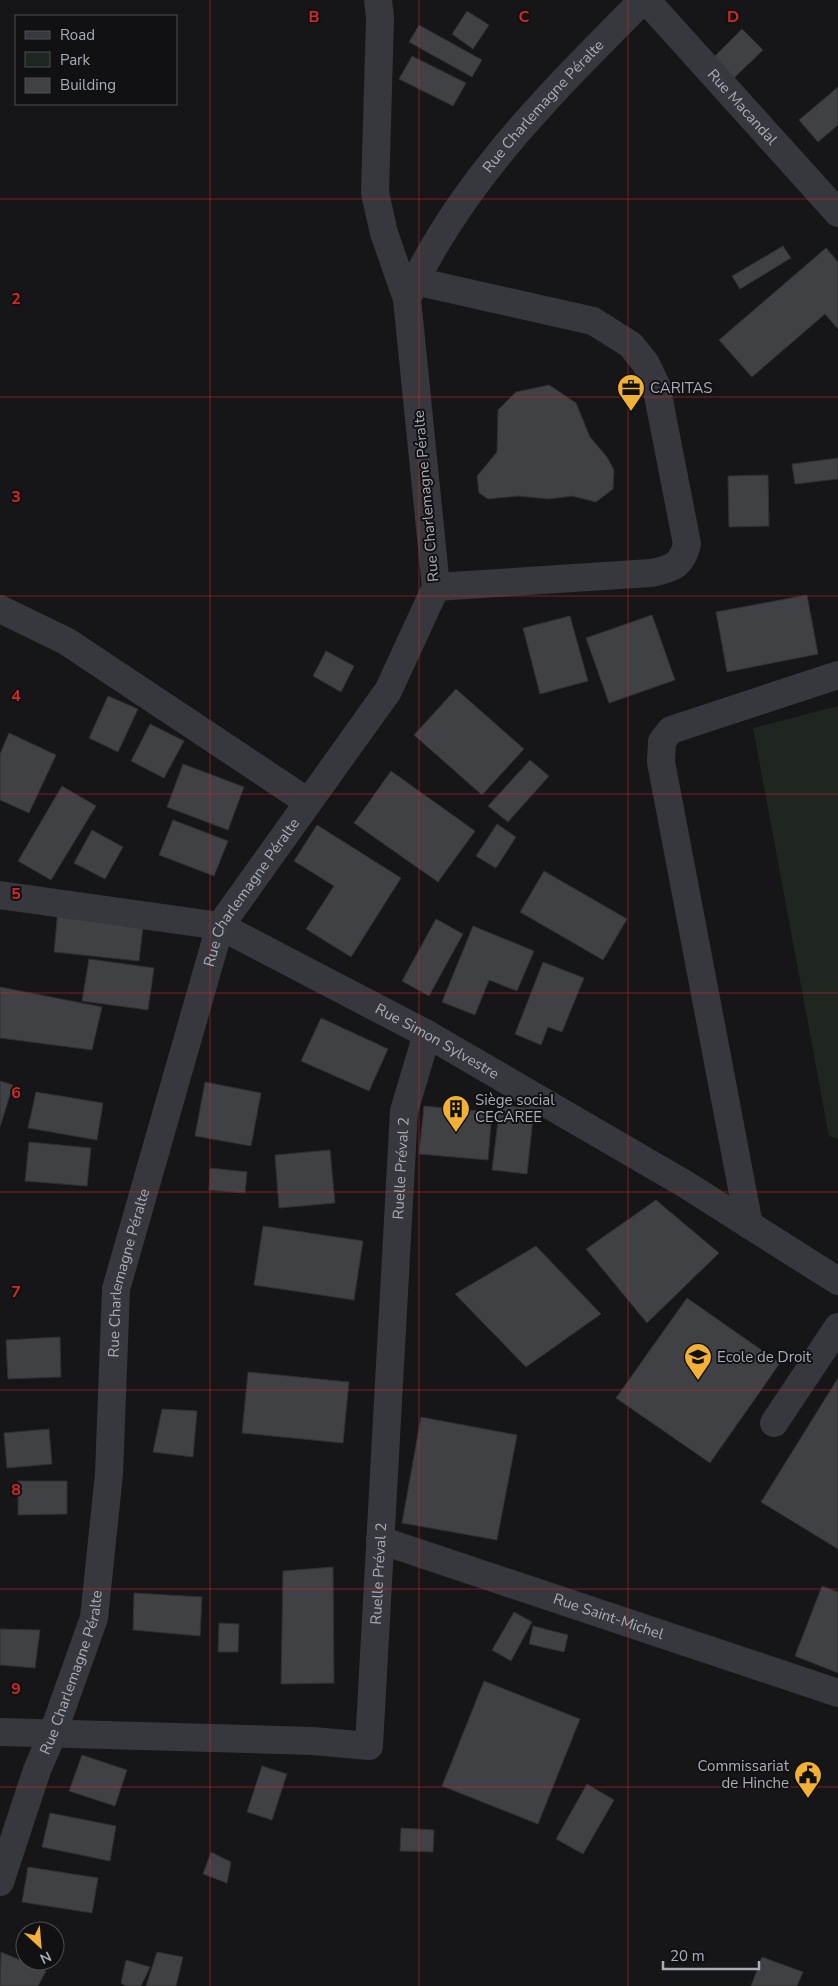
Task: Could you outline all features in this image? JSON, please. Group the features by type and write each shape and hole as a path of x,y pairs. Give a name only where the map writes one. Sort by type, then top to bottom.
{"street":[{"path":"378,0 380,18 375,193 384,233 411,290 593,321 631,345 646,364 656,385 687,544 684,555 679,562 669,569 651,573 436,587"},
{"name":"Rue Charlemagne Péralte","path":"0,1882 37,1770 53,1733 94,1618 109,1474 116,1289 220,926 388,691 436,587 411,290 452,215 500,152 573,71 644,0"},
{"name":"Rue Macandal","path":"644,0 838,213"},
{"path":"0,609 66,641 308,802"},
{"path":"749,1225 661,762 662,741 671,730 838,675"},
{"name":"Rue Simon Sylvestre","path":"0,895 220,926 427,1034 685,1184 838,1281"},
{"name":"Ruelle Préval 2","path":"0,1732 313,1741 369,1746 404,1111 427,1034"},
{"path":"774,1423 838,1327"},
{"name":"Rue Saint-Michel","path":"380,1540 838,1693"}],"green space":[{"path":"838,706 838,1139 829,1136 753,728"}],"building":[{"path":"467,11 489,25 473,49 452,34"},
{"path":"419,25 482,60 472,77 409,42"},
{"path":"742,29 763,50 733,79 713,58"},
{"path":"412,56 466,83 453,106 399,79"},
{"path":"838,87 838,125 818,142 799,120"},
{"path":"783,246 791,258 740,289 732,276"},
{"path":"826,248 838,262 838,329 825,314 752,377 719,340"},
{"path":"549,385 576,403 590,437 607,457 614,470 613,489 596,502 572,496 549,499 518,496 488,499 479,493 477,476 497,452 498,410 516,392"},
{"path":"838,458 838,479 795,484 792,464"},
{"path":"768,475 769,526 729,527 728,476"},
{"path":"807,595 818,654 727,672 716,612"},
{"path":"652,615 675,680 609,703 586,638"},
{"path":"570,616 588,681 540,694 523,628"},
{"path":"326,651 354,666 341,692 313,676"},
{"path":"456,689 524,749 482,795 414,735"},
{"path":"108,696 138,709 118,752 89,738"},
{"path":"150,724 184,741 164,778 131,761"},
{"path":"9,733 56,755 29,813 0,800 0,754"},
{"path":"530,760 549,776 508,822 488,806"},
{"path":"183,764 244,787 228,830 167,807"},
{"path":"391,771 475,831 438,882 354,823"},
{"path":"62,786 96,806 51,880 18,861"},
{"path":"173,820 228,841 214,876 159,855"},
{"path":"497,824 516,837 496,868 476,856"},
{"path":"317,825 401,878 351,957 306,929 334,886 294,861"},
{"path":"92,830 123,847 105,879 74,863"},
{"path":"544,871 627,919 603,960 520,912"},
{"path":"58,910 144,919 139,961 54,952"},
{"path":"436,919 463,934 429,996 402,981"},
{"path":"473,926 534,951 517,991 489,980 475,1015 442,1002"},
{"path":"89,959 154,968 148,1010 82,1001"},
{"path":"543,962 584,978 562,1032 548,1027 541,1045 515,1034"},
{"path":"0,987 102,1007 92,1050 0,1038"},
{"path":"321,1018 388,1049 369,1091 301,1061"},
{"path":"0,1081 13,1085 0,1127"},
{"path":"205,1082 261,1093 251,1146 195,1136"},
{"path":"36,1092 103,1103 97,1140 28,1128"},
{"path":"500,1105 534,1109 527,1174 492,1170"},
{"name":"Siège social CECAREE","path":"424,1106 492,1112 488,1160 419,1154"},
{"path":"29,1142 91,1148 87,1186 25,1181"},
{"path":"330,1150 335,1203 279,1208 275,1155"},
{"path":"210,1168 247,1172 245,1193 209,1190"},
{"path":"656,1200 719,1253 647,1323 586,1249"},
{"path":"263,1226 363,1241 354,1300 254,1285"},
{"path":"536,1246 601,1314 526,1367 455,1294"},
{"name":"Ecole de Droit","path":"687,1298 780,1363 710,1463 616,1398"},
{"path":"60,1337 61,1377 8,1379 6,1340"},
{"path":"248,1372 349,1382 343,1443 242,1433"},
{"path":"838,1378 838,1549 761,1502"},
{"path":"162,1409 197,1411 193,1457 153,1452"},
{"path":"421,1417 517,1435 497,1540 402,1523"},
{"path":"49,1429 52,1464 7,1468 4,1433"},
{"path":"18,1481 67,1481 67,1514 18,1515"},
{"path":"333,1567 334,1683 281,1684 283,1571"},
{"path":"822,1586 838,1592 838,1673 795,1656"},
{"path":"134,1593 202,1597 200,1636 133,1630"},
{"path":"514,1612 532,1622 511,1661 492,1650"},
{"path":"219,1623 239,1624 238,1652 218,1652"},
{"path":"533,1626 568,1635 564,1652 529,1644"},
{"path":"0,1629 40,1630 35,1668 0,1665"},
{"path":"484,1681 580,1719 538,1824 442,1786"},
{"path":"82,1755 127,1770 115,1806 69,1791"},
{"path":"262,1766 287,1774 272,1820 247,1812"},
{"path":"587,1784 614,1800 583,1854 556,1839"},
{"path":"50,1813 116,1826 110,1861 42,1847"},
{"path":"401,1828 434,1830 433,1852 400,1851"},
{"path":"211,1852 231,1862 227,1883 203,1874"},
{"path":"28,1867 98,1878 92,1913 22,1902"},
{"path":"1,1952 15,1958 15,1971 46,1971 38,1986 0,1986"},
{"path":"157,1952 183,1957 176,1986 146,1986"},
{"path":"762,1957 803,1972 797,1986 751,1986"},
{"path":"126,1960 150,1967 141,1986 126,1986 121,1983"}],"place":[{"name":"CARITAS","path":"631,412"},
{"name":"Siège social CECAREE","path":"456,1133"},
{"name":"Ecole de Droit","path":"698,1381"},
{"name":"Commissariat de Hinche","path":"808,1799"}]}
